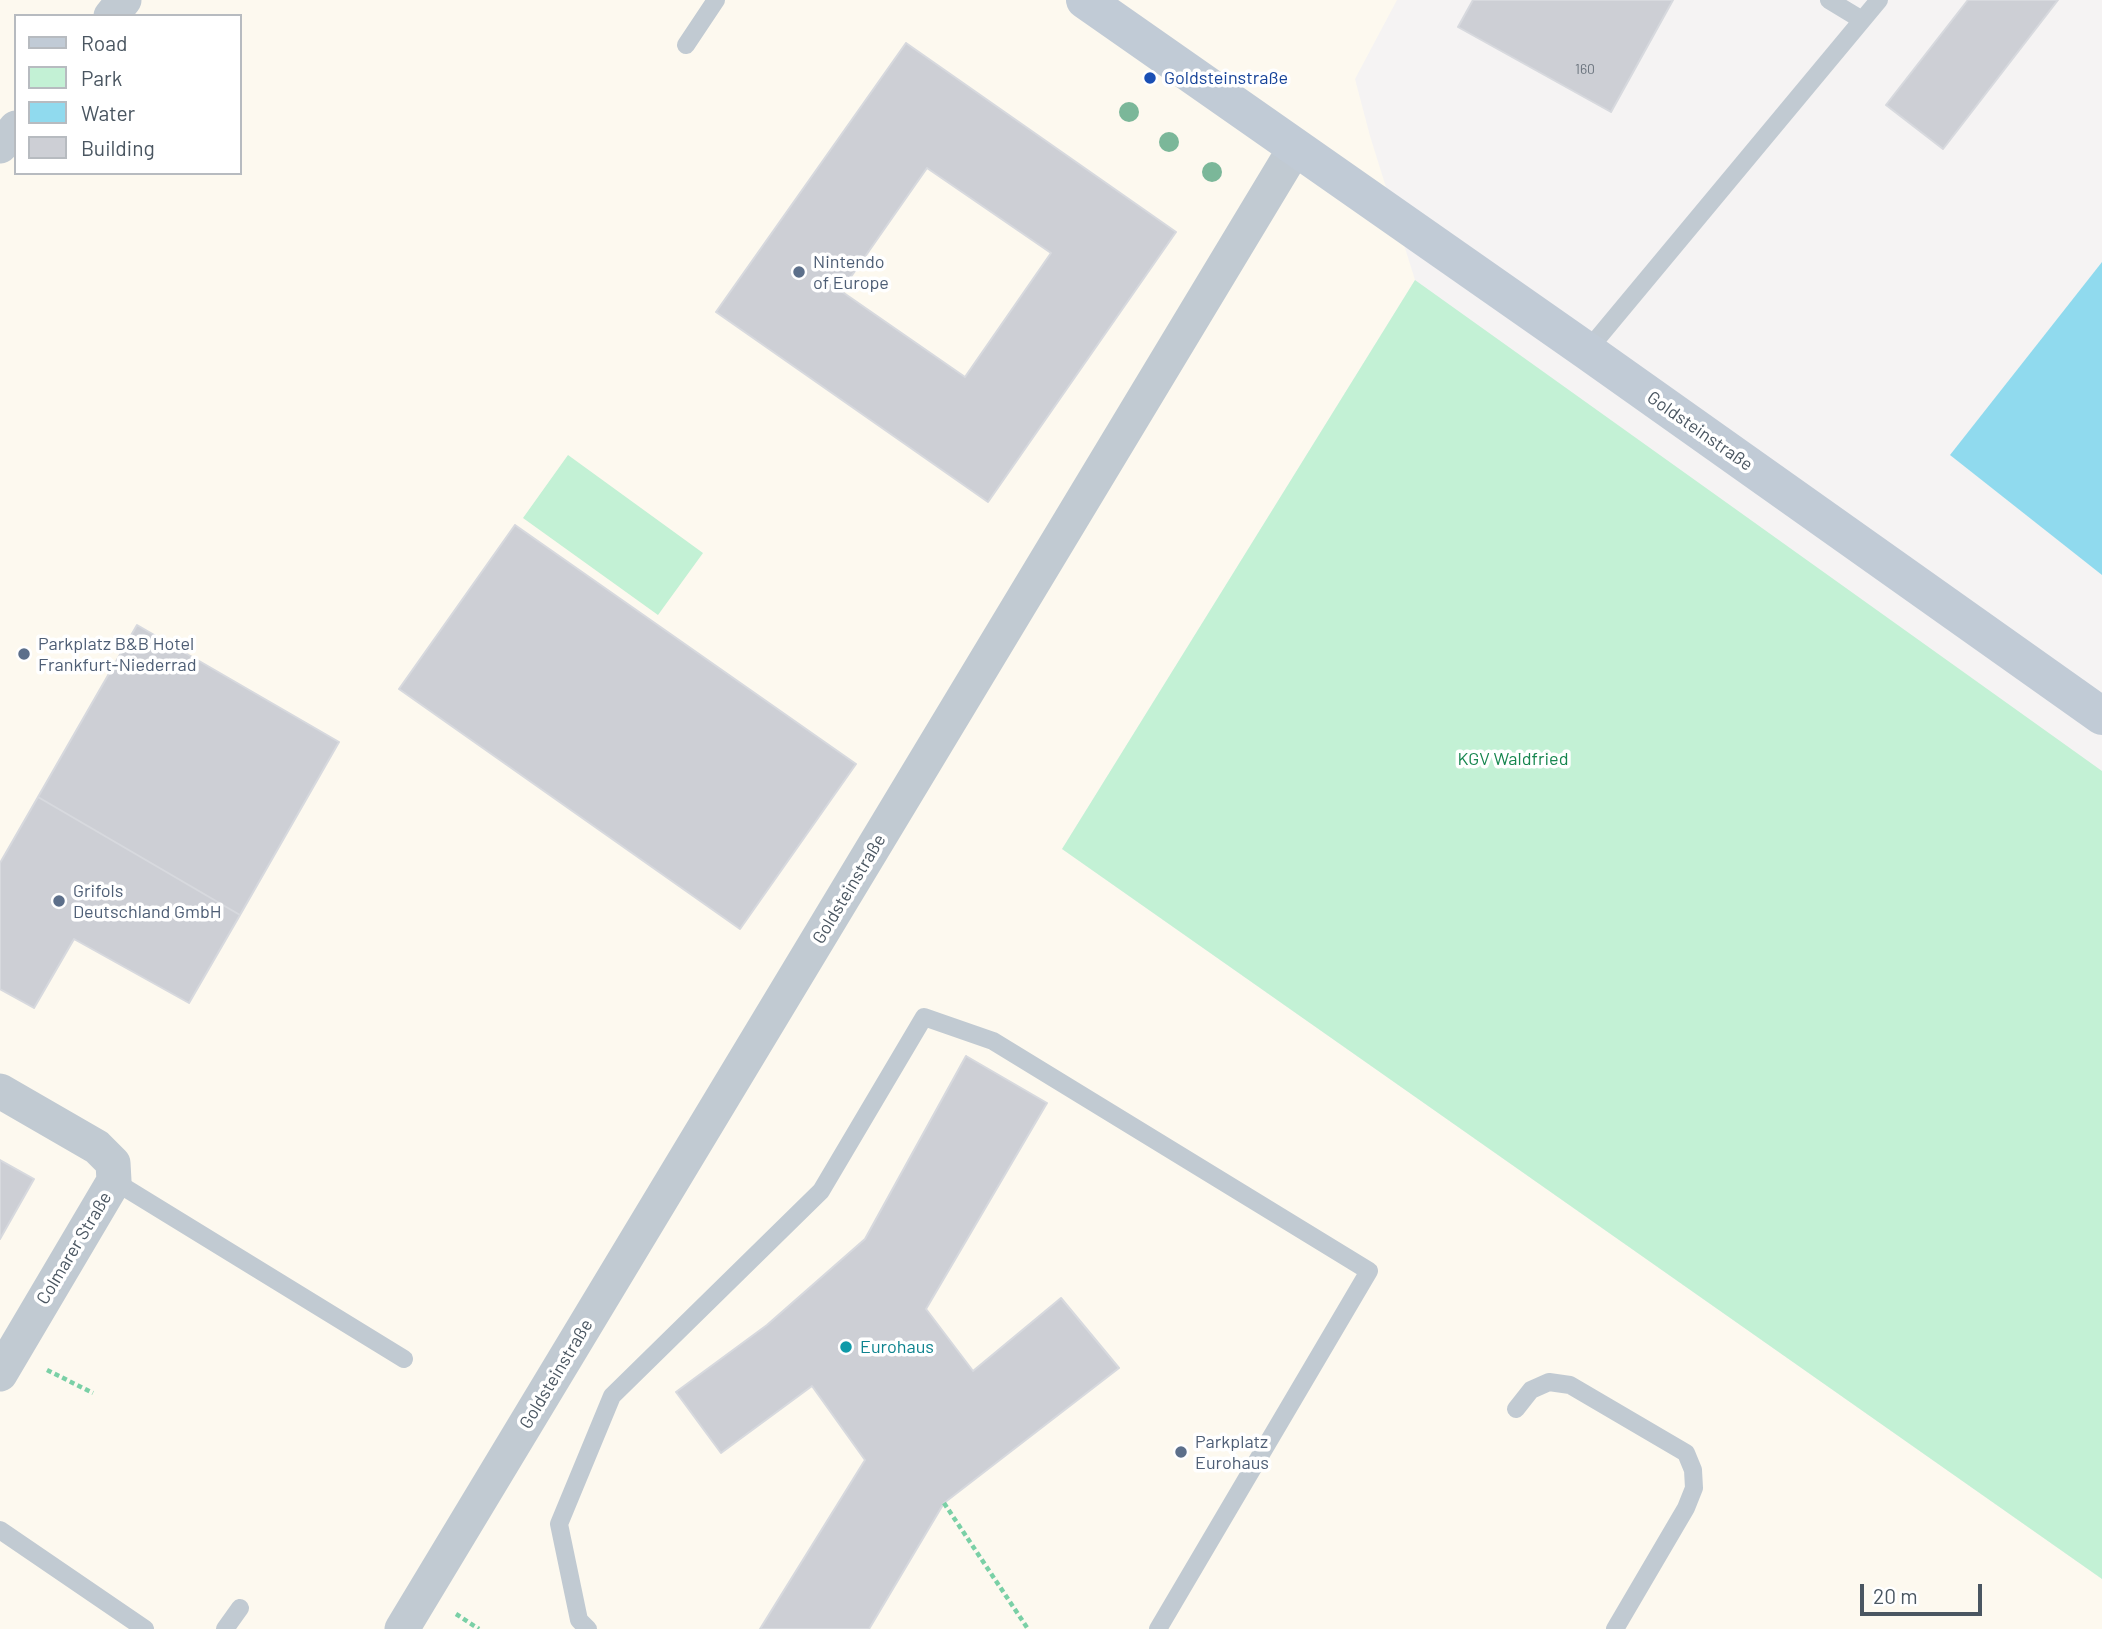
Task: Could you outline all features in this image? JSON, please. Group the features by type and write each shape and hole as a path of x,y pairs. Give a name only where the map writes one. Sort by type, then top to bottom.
{"street":[{"path":"113,14 124,0"},
{"name":"Goldsteinstraße","path":"1085,0 2102,716"},
{"path":"0,146 14,130"},
{"name":"Goldsteinstraße","path":"402,1629 1295,148"},
{"name":"Colmarer Straße","path":"0,1091 97,1147 113,1163 114,1181 6,1363"}],"lane":[{"path":"685,45 716,0"},
{"path":"1829,0 1862,20"},
{"path":"1587,351 1879,0"},
{"path":"588,1629 579,1620 559,1524 612,1396 821,1191 924,1017 993,1041 1369,1271 1158,1629"},
{"path":"114,1181 404,1359"},
{"path":"1516,1409 1531,1390 1549,1382 1570,1385 1686,1453 1693,1470 1694,1488 1686,1508 1615,1629"},
{"path":"0,1530 145,1629"},
{"path":"225,1629 240,1608"}],"path":[{"path":"6,1363 93,1393"},
{"path":"944,1503 1028,1629"}],"shaded area":[{"path":"0,0 1397,0 1355,79 1415,280 1062,849 2102,1579 2102,1629 0,1629"}],"green space":[{"name":"KGV Waldfried","path":"1415,280 2102,771 2102,1579 1062,849"},
{"path":"568,455 703,553 658,615 523,518"}],"water":[{"path":"2102,262 2102,575 1950,455"}],"building":[{"path":"1473,0 1673,0 1611,112 1458,27"},
{"path":"1968,0 2058,0 1943,149 1886,105"},
{"name":"Nintendo of Europe","path":"906,43 1176,232 988,502 716,312","holes":["927,168 1051,253 965,377 841,291"]},
{"path":"515,525 856,764 740,929 399,689"},
{"path":"137,625 339,742 240,915 38,797"},
{"path":"38,797 240,915 189,1003 74,939 34,1008 0,989 0,863"},
{"name":"Eurohaus","path":"966,1056 1047,1103 926,1309 973,1371 1061,1298 1119,1368 944,1503 869,1629 760,1629 865,1460 812,1386 721,1453 676,1392 767,1325 865,1239"},
{"path":"0,1160 34,1179 0,1239"}],"place":[{"name":"Goldsteinstraße","path":"1150,78"},
{"name":"Nintendo of Europe","path":"799,272"},
{"name":"Parkplatz B&B Hotel Frankfurt-Niederrad","path":"24,654"},
{"name":"Grifols Deutschland GmbH","path":"59,901"},
{"name":"Eurohaus","path":"846,1347"},
{"name":"Parkplatz Eurohaus","path":"1181,1452"}]}
